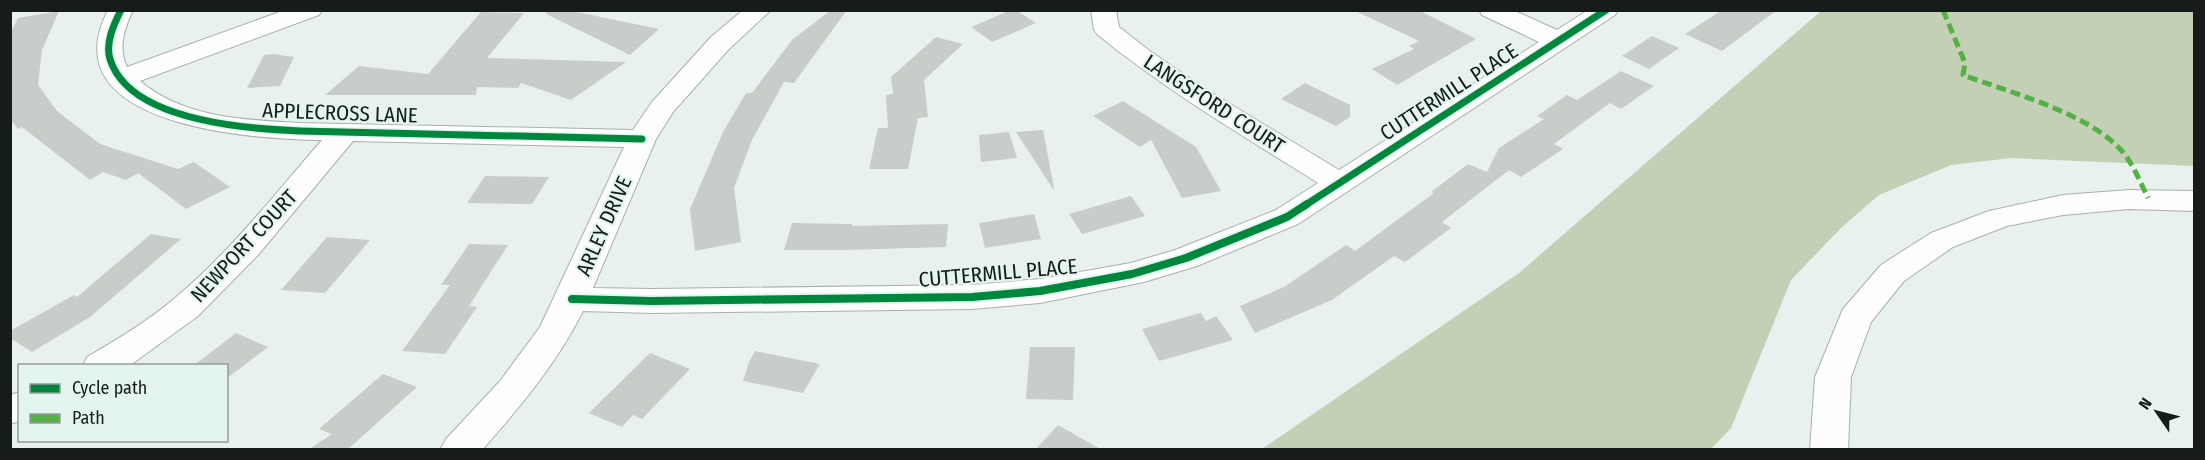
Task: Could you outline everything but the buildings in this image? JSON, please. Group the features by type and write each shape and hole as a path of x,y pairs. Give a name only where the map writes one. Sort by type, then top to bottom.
{"street":[{"name":"APPLECROSS LANE","path":"120,10 111,33 110,58 122,78 147,100 193,118 240,126 345,132 642,139"},
{"path":"122,78 310,10"},
{"name":"ARLEY DRIVE","path":"459,450 481,428 541,354 572,299 642,139 662,108 681,84 720,43 759,10"},
{"name":"LANGSFORD COURT","path":"1103,10 1107,30 1141,57 1194,94 1341,184"},
{"path":"1491,10 1559,41"},
{"name":"CUTTERMILL PLACE","path":"572,299 652,301 972,297 1040,291 1132,274 1186,258 1287,218 1606,10"},
{"name":"NEWPORT COURT","path":"103,364 156,331 211,285 251,243 345,132"},
{"path":"1829,450 1828,429 1832,386 1841,351 1854,321 1875,291 1900,267 1927,248 1960,230 2000,216 2034,208 2114,199 2194,201"}],"green space":[{"path":"1821,11 2194,11 2194,166 2011,158 1951,165 1879,195 1842,227 1791,280 1731,428 1711,449 1262,449 1519,273"}],"marked path":[{"path":"1943,10 1965,63 1963,75 2047,106 2091,127 2108,138 2125,155 2148,198"}],"cycle path":[{"path":"121,10 113,27 109,47 110,59 114,68 127,84 144,97 171,111 194,118 219,124 273,130 642,139"},
{"path":"572,299 652,301 972,297 1040,291 1132,274 1186,258 1287,217 1606,10"}]}
